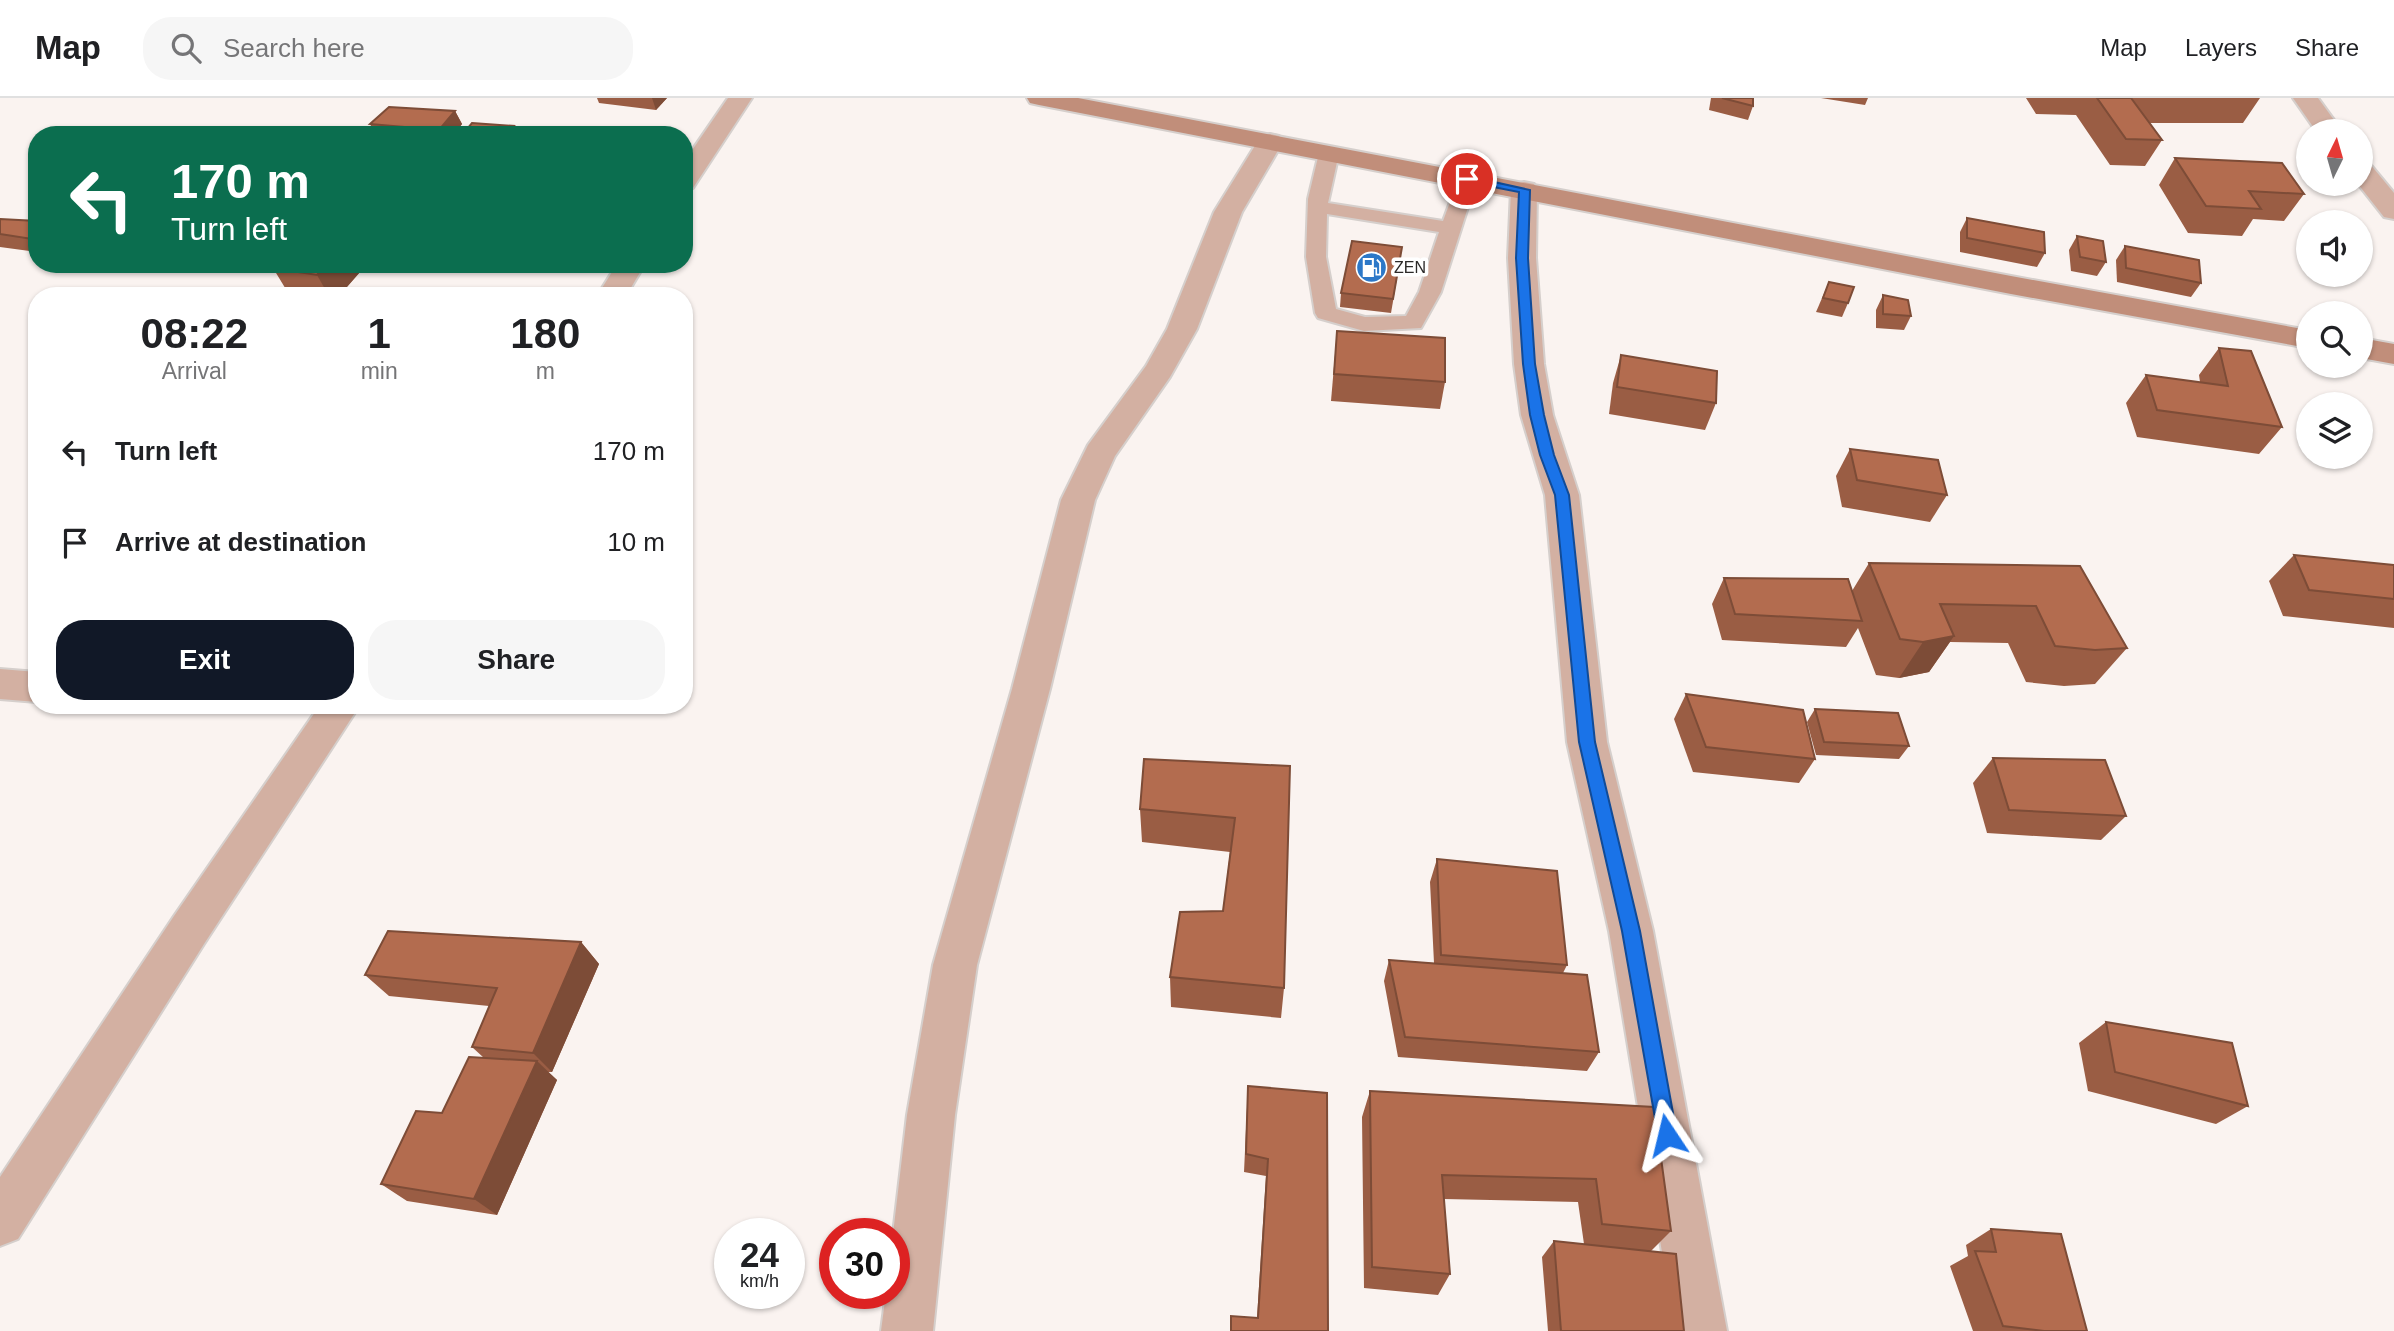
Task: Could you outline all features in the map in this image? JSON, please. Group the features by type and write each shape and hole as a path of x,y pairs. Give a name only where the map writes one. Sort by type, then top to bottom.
{"street":[{"path":"693,168 740,98"},
{"path":"1039,98 2011,285 2296,337"},
{"path":"2305,98 2320,119"},
{"path":"907,1331 931,1115 955,965 1031,689 1078,500 1100,453 1159,370 1176,339 1228,212 1270,142"},
{"path":"2373,185 2394,211"},
{"path":"1524,190 1522,258 1529,364 1547,455 1562,495 1587,742 1634,944 1701,1331"},
{"path":"2373,351 2394,355"},
{"path":"0,684 28,686"},
{"path":"0,1221 189,930 335,714"}],"lane":[{"path":"1329,153 1318,207 1316,257 1326,313 1364,324 1413,323 1430,292 1467,179"},
{"path":"1318,207 1451,228"}],"building":[{"path":"1722,98 1753,98 1753,106"},
{"path":"2097,98 2131,98 2162,140 2126,139"},
{"path":"389,107 455,111 442,126 370,124"},
{"path":"472,123 514,126 470,126"},
{"path":"2175,158 2282,163 2296,183 2296,194 2249,191 2261,209 2206,206"},
{"path":"1967,218 2044,232 2045,253 1967,238"},
{"path":"0,219 28,221 28,238 0,234"},
{"path":"2077,236 2103,241 2106,262 2080,257"},
{"path":"1352,241 1402,247 1393,299 1341,293"},
{"path":"2125,246 2199,260 2201,283 2126,268"},
{"path":"1829,282 1854,287 1848,303 1823,298"},
{"path":"1883,295 1908,300 1911,316 1883,314"},
{"path":"1337,331 1445,338 1445,382 1334,374"},
{"path":"2219,348 2251,351 2282,427 2157,410 2146,375 2228,386"},
{"path":"1621,355 1717,371 1716,403 1617,387"},
{"path":"1850,449 1938,460 1947,495 1857,480"},
{"path":"2294,555 2394,565 2394,599 2309,590"},
{"path":"1869,563 2080,566 2127,648 2095,650 2055,646 2036,606 1940,604 1954,636 1923,642 1900,639"},
{"path":"1724,578 1848,579 1862,621 1735,614"},
{"path":"1686,694 1803,710 1815,759 1706,747"},
{"path":"1815,709 1898,713 1909,746 1824,742"},
{"path":"1993,758 2105,760 2126,816 2009,810"},
{"path":"1144,759 1290,766 1284,988 1170,977 1180,912 1223,911 1235,818 1140,809"},
{"path":"1437,859 1557,871 1567,965 1441,955"},
{"path":"388,931 581,942 533,1053 472,1047 497,988 365,975"},
{"path":"1389,960 1587,975 1599,1052 1405,1037"},
{"path":"2106,1022 2232,1043 2248,1106 2115,1072"},
{"path":"469,1057 537,1061 474,1199 381,1184 416,1111 442,1113"},
{"path":"1248,1086 1327,1093 1328,1331 1231,1331 1231,1316 1258,1318 1268,1159 1246,1154"},
{"path":"1370,1091 1654,1107 1671,1231 1602,1224 1596,1179 1442,1175 1450,1274 1372,1267"},
{"path":"1991,1229 2061,1234 2087,1331 2044,1331 2003,1326 1975,1251 1996,1252"},
{"path":"1554,1241 1676,1254 1684,1331 1561,1331"}],"place":[{"name":"ZEN","path":"1371,267"}],"route":[{"path":"1467,179 1524,190 1522,258 1529,364 1547,455 1562,495 1587,742 1631,931 1667,1135"}]}
